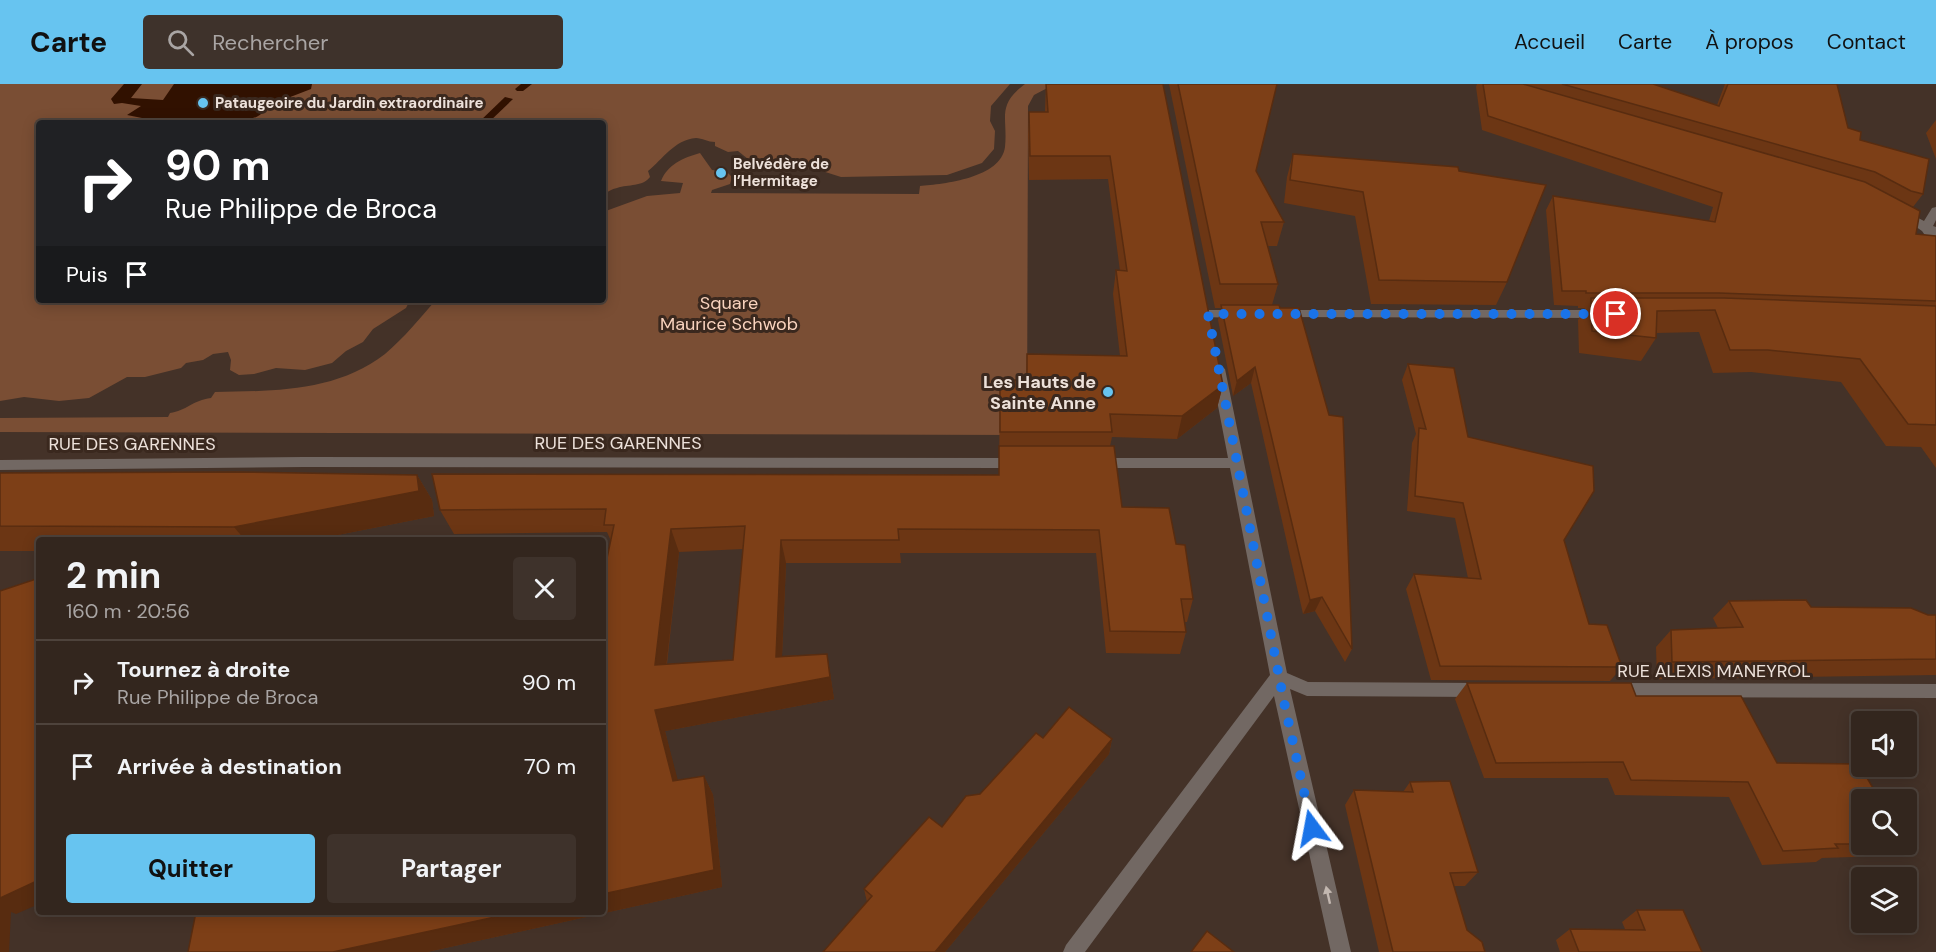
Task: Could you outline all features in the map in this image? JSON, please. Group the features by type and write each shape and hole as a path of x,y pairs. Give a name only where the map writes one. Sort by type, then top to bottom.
{"street":[{"path":"1895,209 1931,230"},
{"path":"1936,210 1931,230 1936,242"},
{"path":"1208,314 1247,314"},
{"path":"1271,314 1614,314"},
{"path":"1215,349 1279,677 1341,952"},
{"name":"RUE DES GARENNES","path":"0,465 304,462 1032,463"},
{"path":"1080,463 1236,464"},
{"path":"1279,677 1307,689 1497,690"},
{"path":"1073,952 1279,677"},
{"name":"RUE ALEXIS MANEYROL","path":"1592,690 1936,691"}],"green space":[{"path":"0,84 1010,84 991,106 990,121 995,131 994,149 982,163 947,175 841,177 800,167 774,168 753,163 738,151 728,152 715,146 715,142 696,138 681,142 669,151 648,171 650,177 647,180 639,184 613,189 606,193 606,120 36,120 36,303 408,303 406,308 373,329 363,342 346,351 332,363 305,370 276,368 254,374 239,375 230,370 231,360 228,352 213,354 203,360 186,363 181,368 145,377 127,377 89,398 59,401 24,397 0,401"},
{"name":"Square Maurice Schwob","path":"1025,84 1055,84 1034,95 1028,106 1027,435 0,432 0,418 168,417 170,413 211,398 215,392 281,390 346,376 366,367 385,354 433,303 606,303 606,211 647,196 680,193 683,183 661,181 677,162 700,153 712,170 727,172 732,177 730,184 712,190 711,193 919,194 920,186 956,181 983,172 993,166 1001,157 1005,147 1005,112 1010,99"}],"shaded area":[{"name":"Pataugeoire du Jardin extraordinaire","path":"124,84 142,84 131,98 163,100 174,84 312,84 311,89 267,106 258,116 251,119 152,120 127,115 141,106 114,104 111,99"}],"building":[{"path":"1046,84 1163,84 1223,385 1182,416 1110,414 1112,432 1000,432 1000,380 1027,380 1027,354 1127,356 1116,270 1127,271 1110,156 1030,156 1029,112 1048,112"},
{"path":"1178,84 1277,84 1256,171 1284,222 1261,222 1278,284 1220,284"},
{"path":"1483,84 1523,84 1865,182 1920,211 1916,234 1936,236 1936,301 1719,293 1562,291 1553,196 1715,222 1722,193 1488,116"},
{"path":"1562,84 1653,84 1719,106 1728,84 1837,84 1848,128 1861,132 1860,140 1929,159 1923,194 1911,191 1875,172"},
{"path":"1293,154 1458,167 1459,171 1546,185 1507,282 1379,280 1363,192 1290,180"},
{"path":"1591,298 1724,298 1936,306 1936,425 1908,424 1860,359 1768,350 1730,350 1715,310 1657,311 1656,338 1592,331"},
{"path":"1221,305 1279,305 1280,308 1299,308 1329,415 1343,417 1352,649 1322,597 1310,600 1255,367 1237,381"},
{"path":"1408,364 1454,368 1468,437 1593,466 1594,491 1564,540 1589,624 1607,625 1622,667 1440,666 1414,574 1481,579 1463,503 1415,496 1419,428 1426,429"},
{"path":"999,446 1114,446 1122,507 1169,508 1176,544 1185,545 1193,599 1181,599 1186,632 1110,631 1099,530 898,529 899,540 781,540 776,657 827,654 830,677 655,710 673,781 704,776 714,870 606,893 606,563 614,525 604,525 606,509 440,510 432,474 999,475","holes":["745,526 733,660 655,665 671,529"]},
{"path":"238,472 417,475 419,491 234,527 0,526 0,473"},
{"path":"36,579 36,881 0,898 0,591"},
{"path":"1806,600 1811,607 1911,608 1928,615 1936,615 1936,659 1672,662 1671,630 1743,627 1729,601"},
{"path":"1467,683 1631,683 1636,696 1741,696 1777,763 1851,764 1851,777 1867,777 1874,789 1851,789 1851,844 1835,844 1838,848 1783,851 1748,782 1631,780 1623,762 1496,763"},
{"path":"1069,707 1112,739 935,952 823,952 872,896 864,889 929,817 942,827 966,796 980,794 1036,733 1043,738"},
{"path":"1450,781 1478,872 1450,873 1467,930 1482,942 1485,952 1393,952 1354,790 1413,792 1410,782"},
{"path":"1637,910 1683,910 1702,952 1579,952 1570,929 1645,930"},
{"path":"195,915 504,915 333,952 188,952"},
{"path":"1207,931 1234,952 1191,952"}],"waterway":[{"path":"520,89 527,84"},
{"path":"486,120 508,99"}],"place":[{"name":"Pataugeoire du Jardin extraordinaire","path":"203,103"},
{"name":"Belvédère de l’Hermitage","path":"721,173"},
{"name":"Les Hauts de Sainte Anne","path":"1108,392"}],"route":[{"path":"1312,828 1284,702 1208,314 1616,314"}]}
